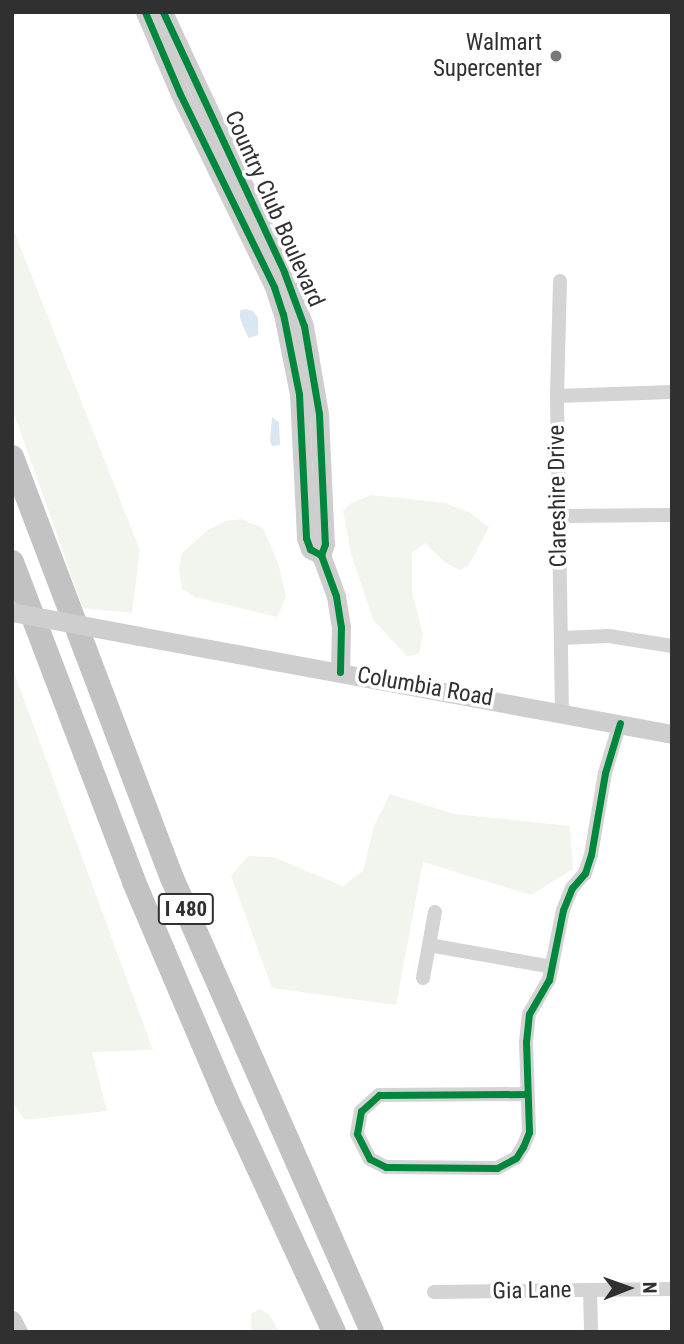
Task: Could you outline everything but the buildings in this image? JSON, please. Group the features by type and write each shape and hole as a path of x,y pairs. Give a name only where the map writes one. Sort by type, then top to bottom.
{"highway":[{"name":"I 480","path":"12,457 172,878 372,1332"},
{"name":"I 480","path":"12,562 139,894 226,1098 334,1332"}],"street":[{"name":"Country Club Boulevard","path":"145,12 180,94 274,287 283,314 299,394 306,538 310,549 321,555"},
{"name":"Country Club Boulevard","path":"163,12 288,279 304,326 318,414 325,544 321,555 336,596 341,627 340,672"},
{"name":"Clareshire Drive","path":"561,281 557,396 562,711"},
{"path":"557,396 672,392"},
{"path":"559,516 672,515"},
{"name":"Columbia Road","path":"12,612 562,711 672,734"},
{"path":"561,638 609,636 672,646"},
{"path":"527,1094 379,1095 361,1111 357,1134 362,1149 370,1159 386,1167 497,1168 516,1158 529,1132 526,1027 530,1014 549,980 564,910 572,888 585,873 591,855 605,773 620,723"},
{"path":"423,978 435,912"},
{"path":"429,945 552,967"},
{"name":"Gia Lane","path":"434,1292 672,1289"},
{"path":"590,1290 591,1332"},
{"path":"12,1320 18,1332"}],"shaded area":[{"path":"12,226 140,550 132,613 83,608 12,408"},
{"path":"240,311 253,311 258,318 258,335 249,338 240,318"},
{"path":"272,417 279,422 280,445 272,446 270,440"},
{"path":"371,495 445,503 469,512 489,527 469,565 460,570 446,563 425,543 412,553 412,592 423,634 419,654 407,656 374,621 351,554 343,511 351,503"},
{"path":"241,519 263,528 279,566 286,597 277,617 195,597 182,589 179,570 182,553 208,530 226,521"},
{"path":"12,667 153,1050 92,1052 107,1111 25,1120 12,1102"},
{"path":"390,794 454,814 570,826 573,869 531,895 423,862 396,1005 272,988 231,876 248,856 273,857 343,886 363,871 374,826"},
{"path":"259,1309 269,1314 279,1332 251,1332 251,1314"}],"cycle path":[{"path":"145,12 180,94 274,287 283,314 299,394 306,538 310,549 321,555"},
{"path":"163,12 284,272 304,326 319,414 325,544 321,555 336,596 341,627 340,672"},
{"path":"527,1094 379,1095 361,1111 357,1134 370,1159 386,1167 497,1168 516,1158 529,1132 526,1042 529,1014 549,980 563,910 572,888 585,873 591,855 605,773 620,723"}],"place":[{"name":"Walmart Supercenter","path":"556,56"}]}
